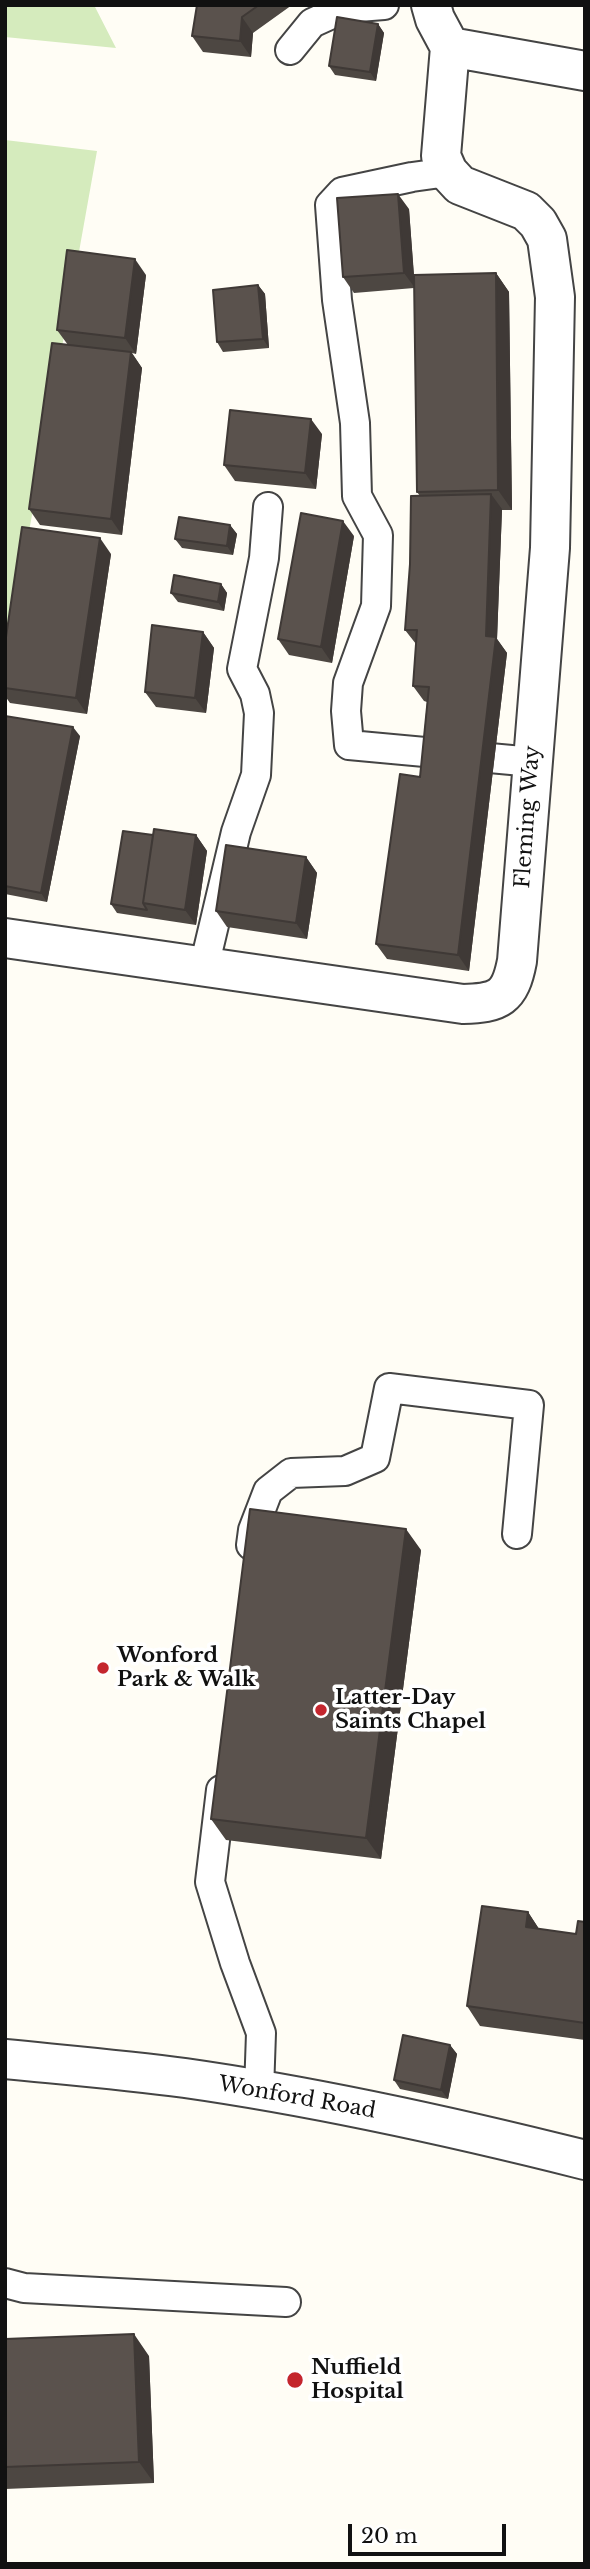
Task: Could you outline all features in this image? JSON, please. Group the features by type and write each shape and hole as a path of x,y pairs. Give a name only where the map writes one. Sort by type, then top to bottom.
{"street":[{"path":"431,5 435,19 450,47 441,156 454,178"},
{"path":"450,47 585,71"},
{"name":"Fleming Way","path":"5,938 463,1004 487,1003 502,996 513,983 517,961 550,548 555,297 547,239 538,223 526,211 454,178"},
{"name":"Wonford Road","path":"5,2059 185,2078 480,2134 585,2160"}],"lane":[{"path":"290,50 312,23 345,8 384,5"},
{"path":"454,178 412,177 342,192 330,205 337,300 355,423 357,496 378,535 376,606 348,683 346,711 349,745 533,762"},
{"path":"204,967 236,832 256,775 259,713 256,694 243,669 264,558 268,507"},
{"path":"248,1571 253,1530 268,1491 291,1473 345,1471 376,1458 388,1388 529,1405 517,1534"},
{"path":"225,1760 210,1882 234,1963 261,2033 259,2091"},
{"path":"5,2283 24,2288 286,2302"}],"green space":[{"path":"5,5 94,5 116,48 5,37"},
{"path":"5,140 97,151 5,666"}],"building":[{"path":"197,5 259,5 242,17 240,41 192,36"},
{"path":"337,17 378,24 370,72 329,66"},
{"path":"398,194 404,273 343,277 337,198"},
{"path":"67,250 135,259 125,338 57,330"},
{"path":"496,273 498,490 417,492 414,275"},
{"path":"258,285 263,339 217,342 213,290"},
{"path":"52,343 131,352 111,519 29,509"},
{"path":"230,410 311,419 305,473 224,465"},
{"path":"491,494 486,636 496,637 458,955 376,944 400,774 420,777 429,687 413,686 417,630 405,630 411,496"},
{"path":"301,513 343,521 321,647 278,639"},
{"path":"179,517 230,525 227,546 175,539"},
{"path":"22,527 100,538 76,698 5,688 5,644"},
{"path":"174,575 221,584 218,602 171,593"},
{"path":"152,625 203,632 195,698 145,692"},
{"path":"5,716 73,727 41,893 5,886"},
{"path":"154,829 196,835 185,910 143,903"},
{"path":"123,831 153,835 143,903 147,910 111,904"},
{"path":"226,845 306,857 296,923 216,911"},
{"name":"Latter-Day Saints Chapel","path":"250,1509 406,1529 366,1838 211,1819"},
{"path":"482,1906 528,1912 526,1927 576,1934 578,1921 585,1922 585,2023 467,2006"},
{"path":"403,2035 450,2045 441,2090 394,2080"},
{"path":"134,2334 139,2462 5,2467 5,2339"}],"place":[{"name":"Wonford Park & Walk","path":"103,1668"},
{"name":"Latter-Day Saints Chapel","path":"321,1710"},
{"name":"Nuffield Hospital","path":"295,2380"}]}
